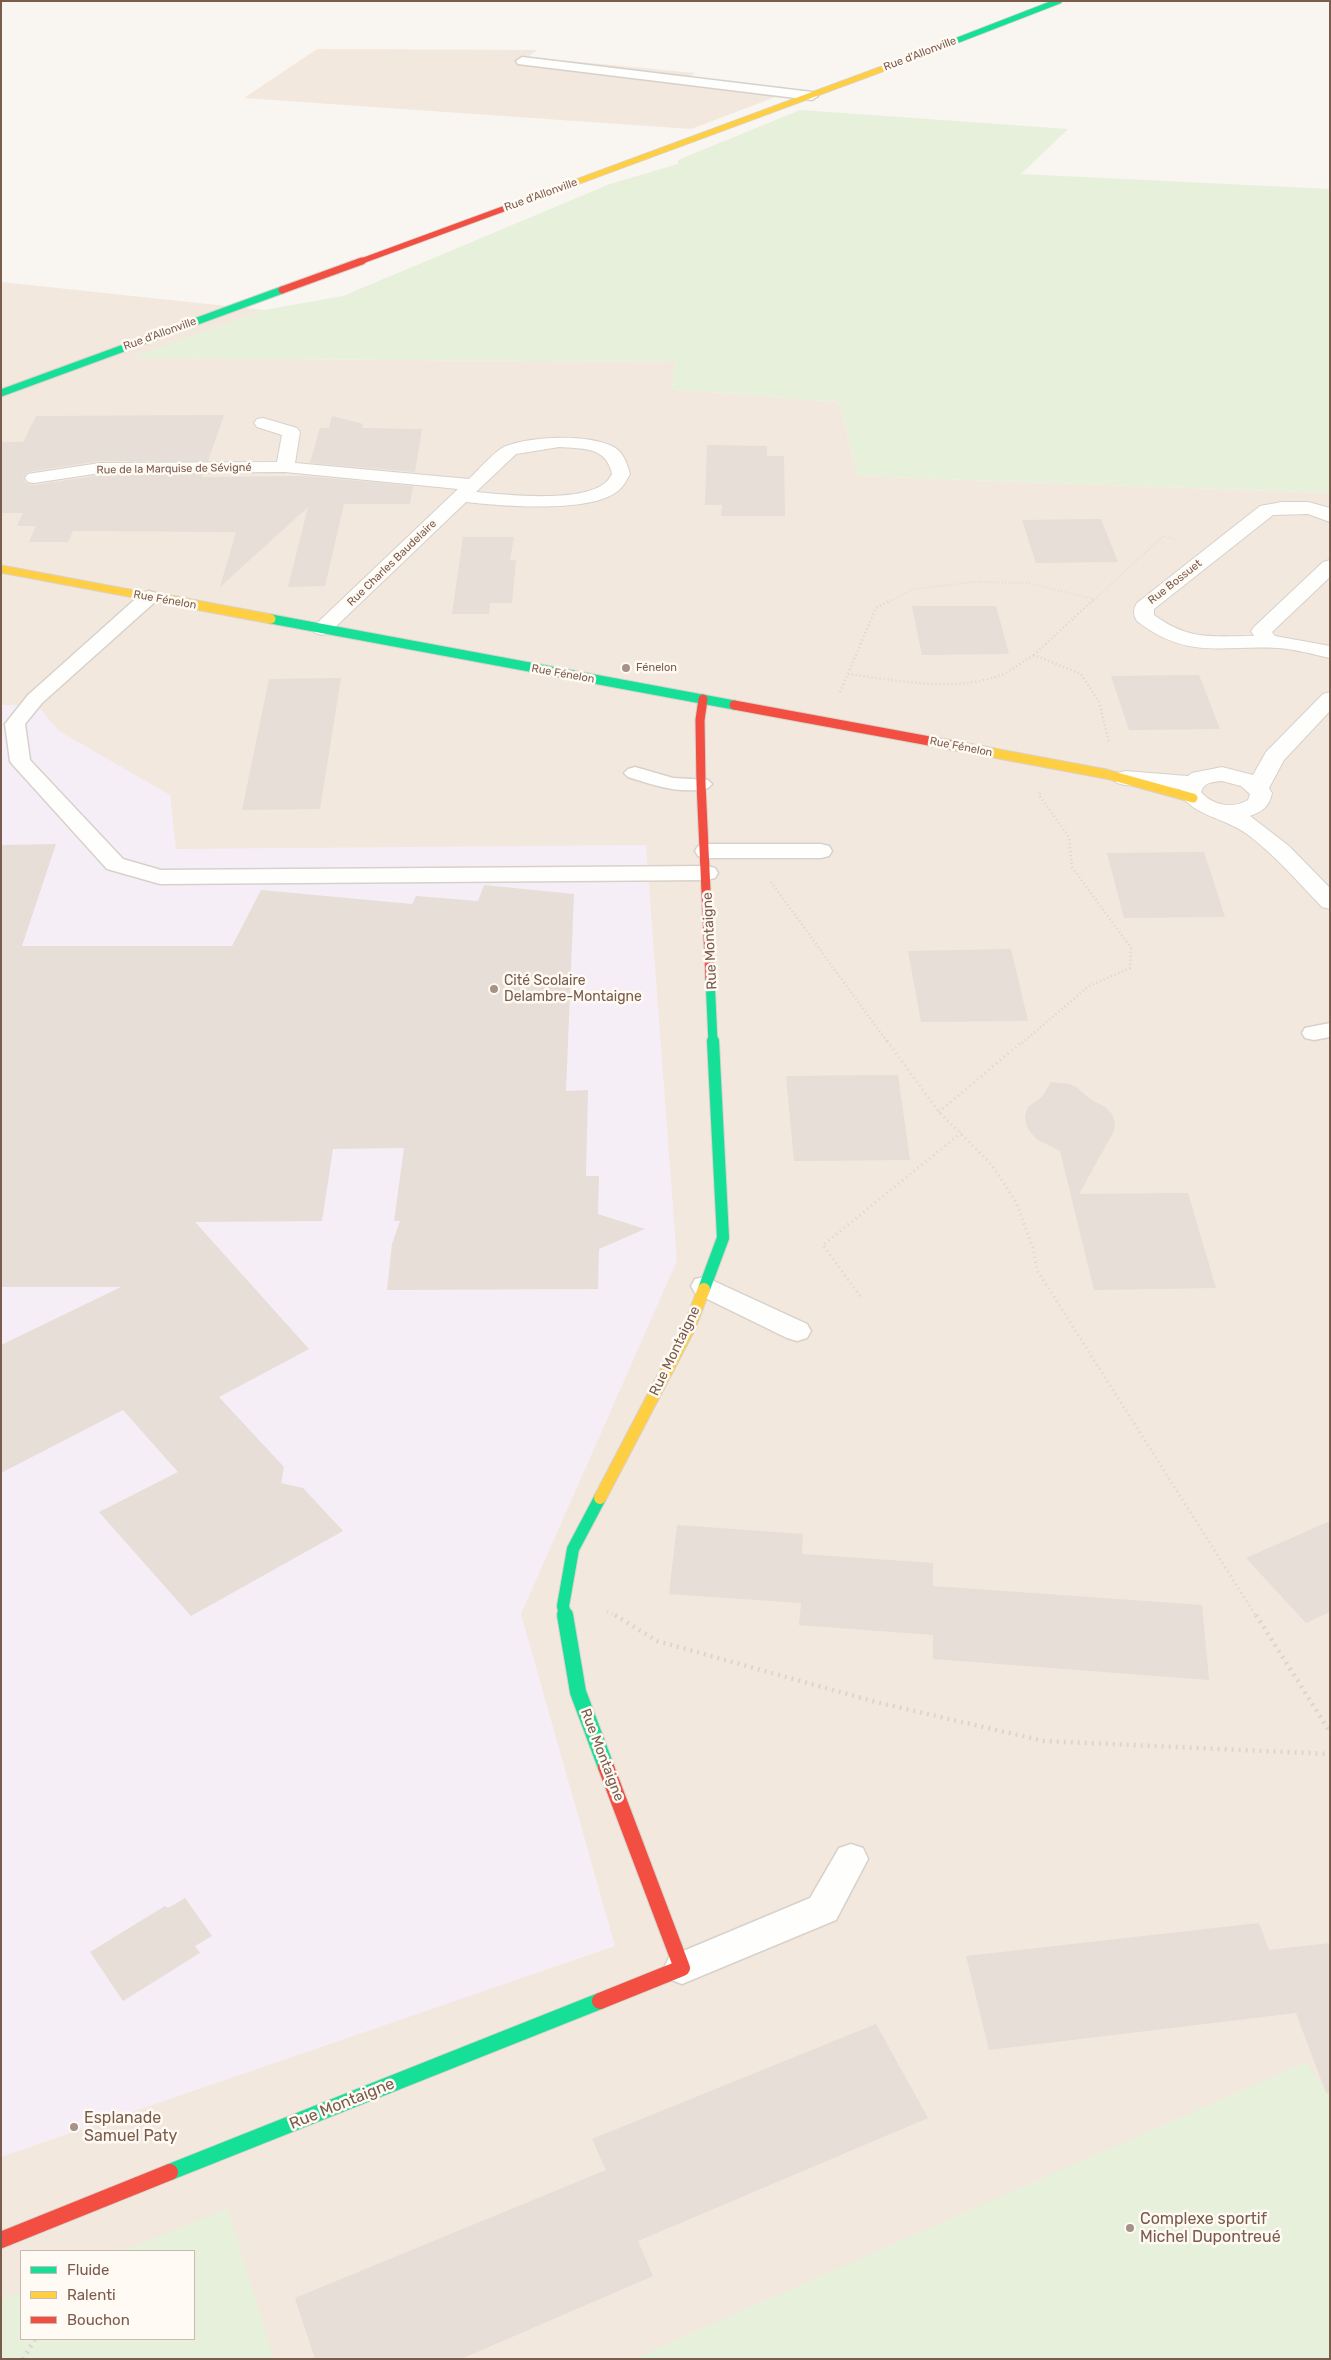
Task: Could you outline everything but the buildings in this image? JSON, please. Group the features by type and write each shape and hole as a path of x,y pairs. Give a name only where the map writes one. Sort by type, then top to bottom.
{"street":[{"name":"Rue d'Allonville","path":"1,394 21,385 812,96 1059,1"},
{"name":"Rue d'Allonville","path":"1,385 21,385"},
{"path":"263,423 290,432 285,468"},
{"name":"Rue Charles Baudelaire","path":"322,629 510,450 559,442 585,444 607,450 618,461 621,474 612,487 592,495 567,499 522,501 468,491"},
{"name":"Rue de la Marquise de Sévigné","path":"34,478 100,468 285,468 468,491"},
{"name":"Rue Bossuet","path":"1330,516 1307,509 1286,507 1267,510 1144,607 1144,617 1157,629 1181,640 1220,645 1268,642 1297,644 1330,652"},
{"path":"1268,642 1262,631 1330,566"},
{"name":"Rue Fénelon","path":"1,570 1193,790"},
{"path":"1223,811 1237,812 1256,797 1274,757 1330,698"},
{"name":"Rue Montaigne","path":"1,2240 682,1968 578,1692 563,1606 573,1549 690,1328 723,1238 706,851 701,784 700,720 703,700"},
{"path":"1274,757 1222,774 1210,775 1193,790 1205,806 1237,817 1268,837 1330,902"},
{"path":"1222,774 1249,781 1268,837"}],"lane":[{"path":"522,60 812,96"},
{"path":"149,597 35,699 11,716 15,724 20,761 115,864 160,877 707,873"},
{"path":"636,773 672,784 701,784"},
{"path":"706,851 821,851"},
{"path":"705,1286 797,1331"},
{"name":"Rue Montaigne","path":"682,1968 823,1909 851,1859"}],"path":[{"path":"848,674 923,683 974,681 1000,675 1034,655 1163,536 1217,549"},
{"path":"828,722 876,608 913,589 975,582 1028,582 1094,599"},
{"path":"1034,655 1082,674 1099,702 1110,745 1105,762 1115,776"},
{"path":"940,1112 1089,986 1130,968 1131,948 1072,867 1069,837 1039,795 1050,764"},
{"path":"736,851 772,883 940,1112 991,1164 1016,1202 1033,1248 1037,1270 1330,1732"},
{"path":"860,1296 823,1246 961,1133"},
{"path":"563,1606 612,1613 657,1641 666,1644 876,1702 1044,1741 1330,1754"},
{"path":"23,2359 34,2340"}],"shaded area":[{"path":"317,49 537,50 528,57 695,73 688,78 786,93 691,129 244,98"},
{"path":"1,282 264,310 133,358 675,362 672,389 839,402 858,476 1330,493 1330,2359 1,2359"},
{"path":"1,705 37,705 59,731 170,795 176,849 646,845 677,1261 521,1614 615,1946 1,2157"}],"green space":[{"path":"800,110 1068,129 1021,174 1330,189 1330,493 858,476 839,402 672,389 675,362 131,358 264,310 343,296 610,184 678,164 678,160"},
{"name":"Complexe sportif Michel Dupontreué","path":"1306,2062 1330,2097 1330,2359 633,2359"},
{"path":"228,2209 274,2359 1,2359 1,2300 20,2292 20,2340 195,2340 195,2250 125,2250"}],"traffic: fast":[{"path":"909,59 1059,1"},
{"path":"1,393 282,290"},
{"path":"271,619 734,705"},
{"path":"704,1289 723,1238 710,978"},
{"path":"600,1498 573,1549 563,1606 578,1692 606,1767"},
{"path":"170,2172 600,2001"}],"traffic: slow":[{"path":"563,187 909,59"},
{"path":"1,569 271,619"},
{"path":"951,745 1106,774 1193,798"},
{"path":"600,1498 689,1328 704,1289"}],"traffic: jam":[{"path":"282,290 563,187"},
{"path":"703,699 700,720 701,784 710,978"},
{"path":"734,705 951,745"},
{"path":"600,2001 682,1968 606,1767"},
{"path":"1,2240 170,2172"}],"place":[{"name":"Fénelon","path":"626,668"},
{"name":"Cité Scolaire Delambre-Montaigne","path":"494,989"},
{"name":"Esplanade Samuel Paty","path":"74,2127"},
{"name":"Complexe sportif Michel Dupontreué","path":"1130,2228"}]}
